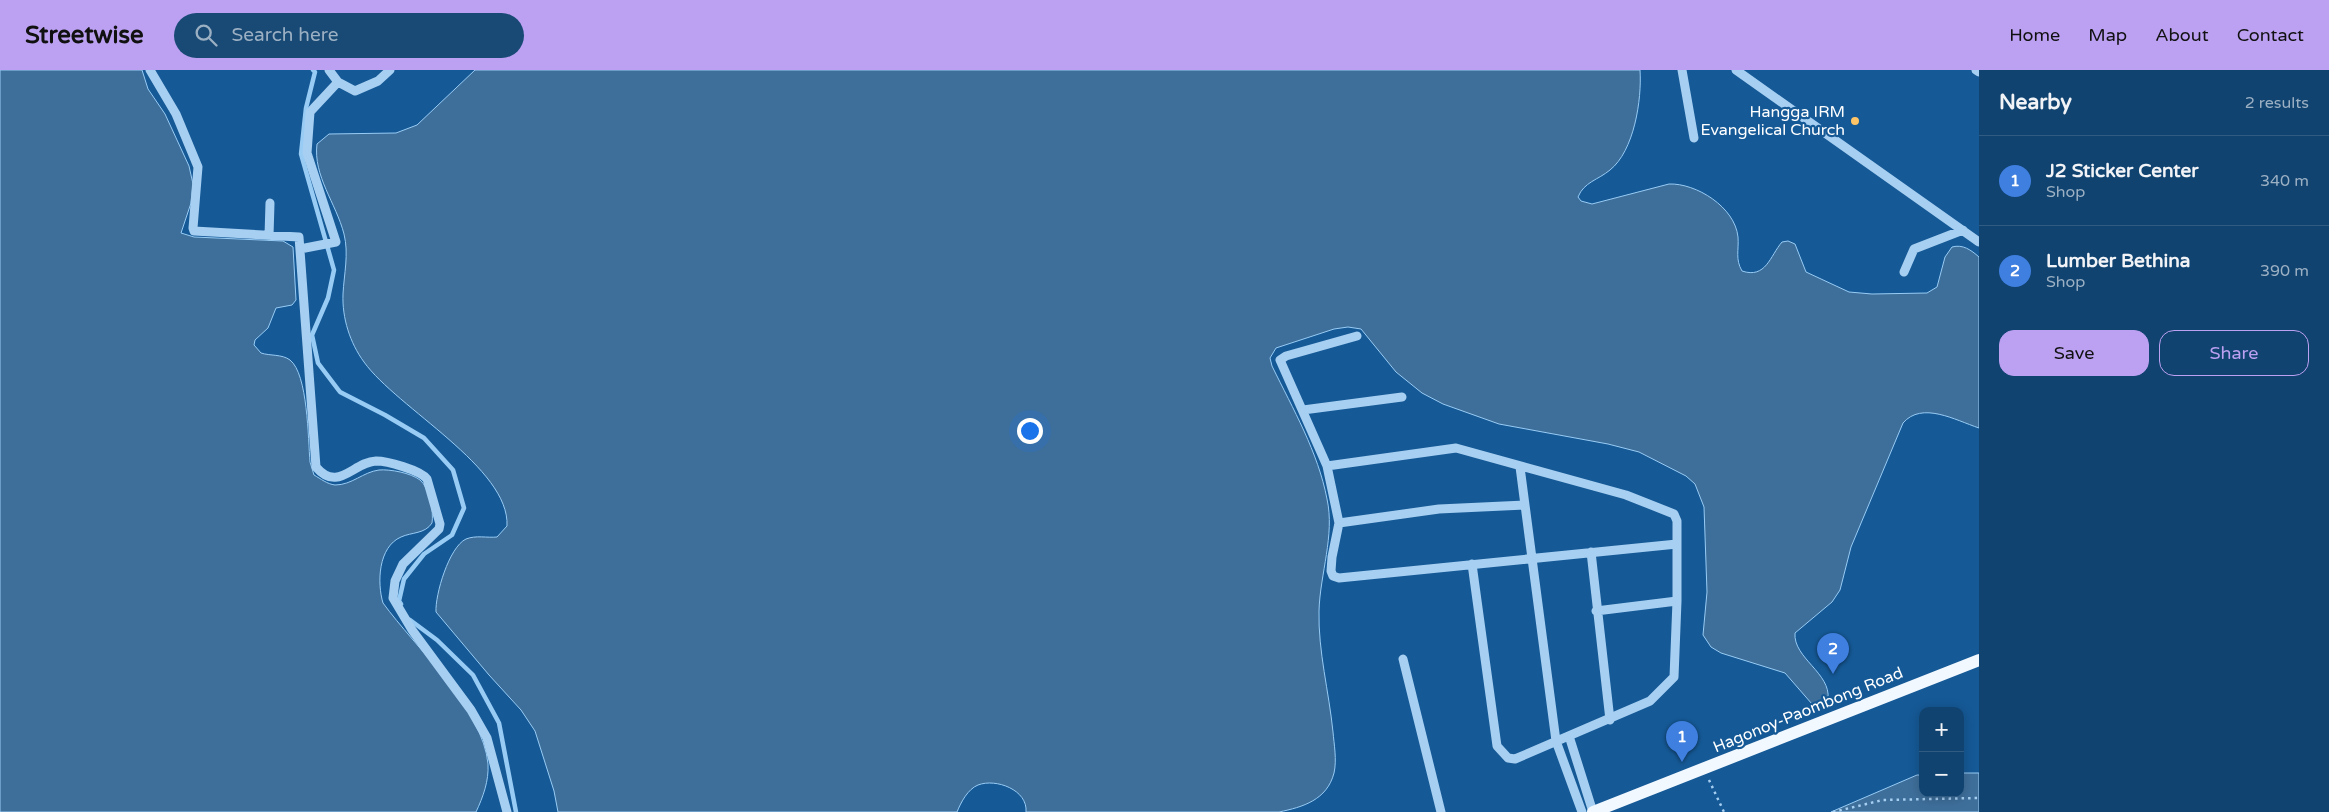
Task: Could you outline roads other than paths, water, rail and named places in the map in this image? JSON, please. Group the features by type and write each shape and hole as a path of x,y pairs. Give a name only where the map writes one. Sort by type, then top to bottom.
{"main road":[{"name":"Hagonoy-Paombong Road","path":"1593,812 1979,660"}],"street":[{"path":"150,70 176,114 198,167 192,228 194,231 299,237 316,466 324,475 335,478 375,461 415,470 423,473 427,478 440,524 439,529 403,564 395,581 393,598 412,630 471,710 487,738 507,812"},
{"path":"329,70 338,82 355,91 378,82 390,70"},
{"path":"1682,70 1694,138"},
{"path":"1736,70 1979,242"},
{"path":"300,249 334,244 337,239 307,153 310,112 338,82"},
{"path":"269,236 270,203"},
{"path":"1904,272 1914,249 1963,230"},
{"path":"1357,336 1286,356 1280,360 1327,466 1338,522 1332,557 1331,571 1334,576 1339,578 1677,544"},
{"path":"1303,410 1402,397"},
{"path":"1327,466 1456,448 1626,495 1674,514 1677,521 1677,601 1674,677 1650,701 1610,720 1514,759 1508,758 1496,746 1472,564"},
{"path":"1520,467 1556,741 1582,812"},
{"path":"1338,522 1439,509 1525,505"},
{"path":"1591,552 1596,611 1610,720"},
{"path":"1596,611 1677,601"},
{"path":"1403,659 1441,812"},
{"path":"1570,736 1593,812"}],"water":[{"path":"0,70 142,70 148,89 165,114 189,166 193,184 191,203 181,233 194,237 283,241 293,247 296,300 292,305 276,308 268,328 255,340 254,345 261,353 287,358 296,367 304,392 310,462 314,475 335,485 347,483 373,471 389,470 406,473 420,480 426,488 431,506 432,523 422,531 401,537 393,542 388,549 381,566 381,595 383,603 446,679 474,722 483,743 488,764 488,777 476,812 0,812"},
{"path":"475,70 1640,70 1640,96 1631,138 1625,151 1610,170 1584,188 1578,197 1581,201 1592,204 1669,184 1691,188 1702,192 1712,199 1730,216 1738,237 1738,258 1742,271 1750,273 1762,269 1782,242 1788,241 1795,244 1806,272 1849,292 1872,294 1927,293 1937,287 1945,257 1952,247 1960,246 1970,250 1979,257 1979,428 1939,414 1929,413 1920,413 1903,423 1851,547 1840,590 1832,602 1795,633 1796,642 1800,650 1824,681 1827,690 1828,699 1818,706 1812,704 1785,673 1721,653 1711,647 1703,635 1707,592 1704,507 1695,484 1686,476 1639,452 1608,444 1499,424 1443,404 1422,393 1396,372 1361,329 1348,327 1334,329 1276,348 1270,358 1318,464 1329,513 1328,541 1320,597 1319,626 1333,732 1335,763 1331,782 1326,790 1313,801 1297,808 1279,812 1026,812 1022,798 1016,792 1002,785 985,783 978,785 968,793 957,812 558,812 554,791 535,731 521,710 436,612 436,604 444,572 454,551 466,539 497,537 507,526 503,504 491,482 472,461 380,380 359,355 348,330 344,312 343,294 346,256 344,234 318,167 317,144 329,134 396,133 417,125"},
{"path":"1964,773 1979,773 1979,812 1831,812 1919,775 1919,797 1964,797"}],"waterway":[{"path":"313,70 315,72 306,108 301,154 334,270 328,298 312,335 318,363 340,392 424,438 453,470 464,508 452,535 424,554 404,579 399,601 401,604"},
{"path":"410,620 437,640 473,675 499,723 516,812"}],"place":[{"name":"Hangga IRM Evangelical Church","path":"1855,121"},
{"name":"Lumber Bethina","path":"1833,674"},
{"name":"J2 Sticker Center","path":"1682,762"}]}
